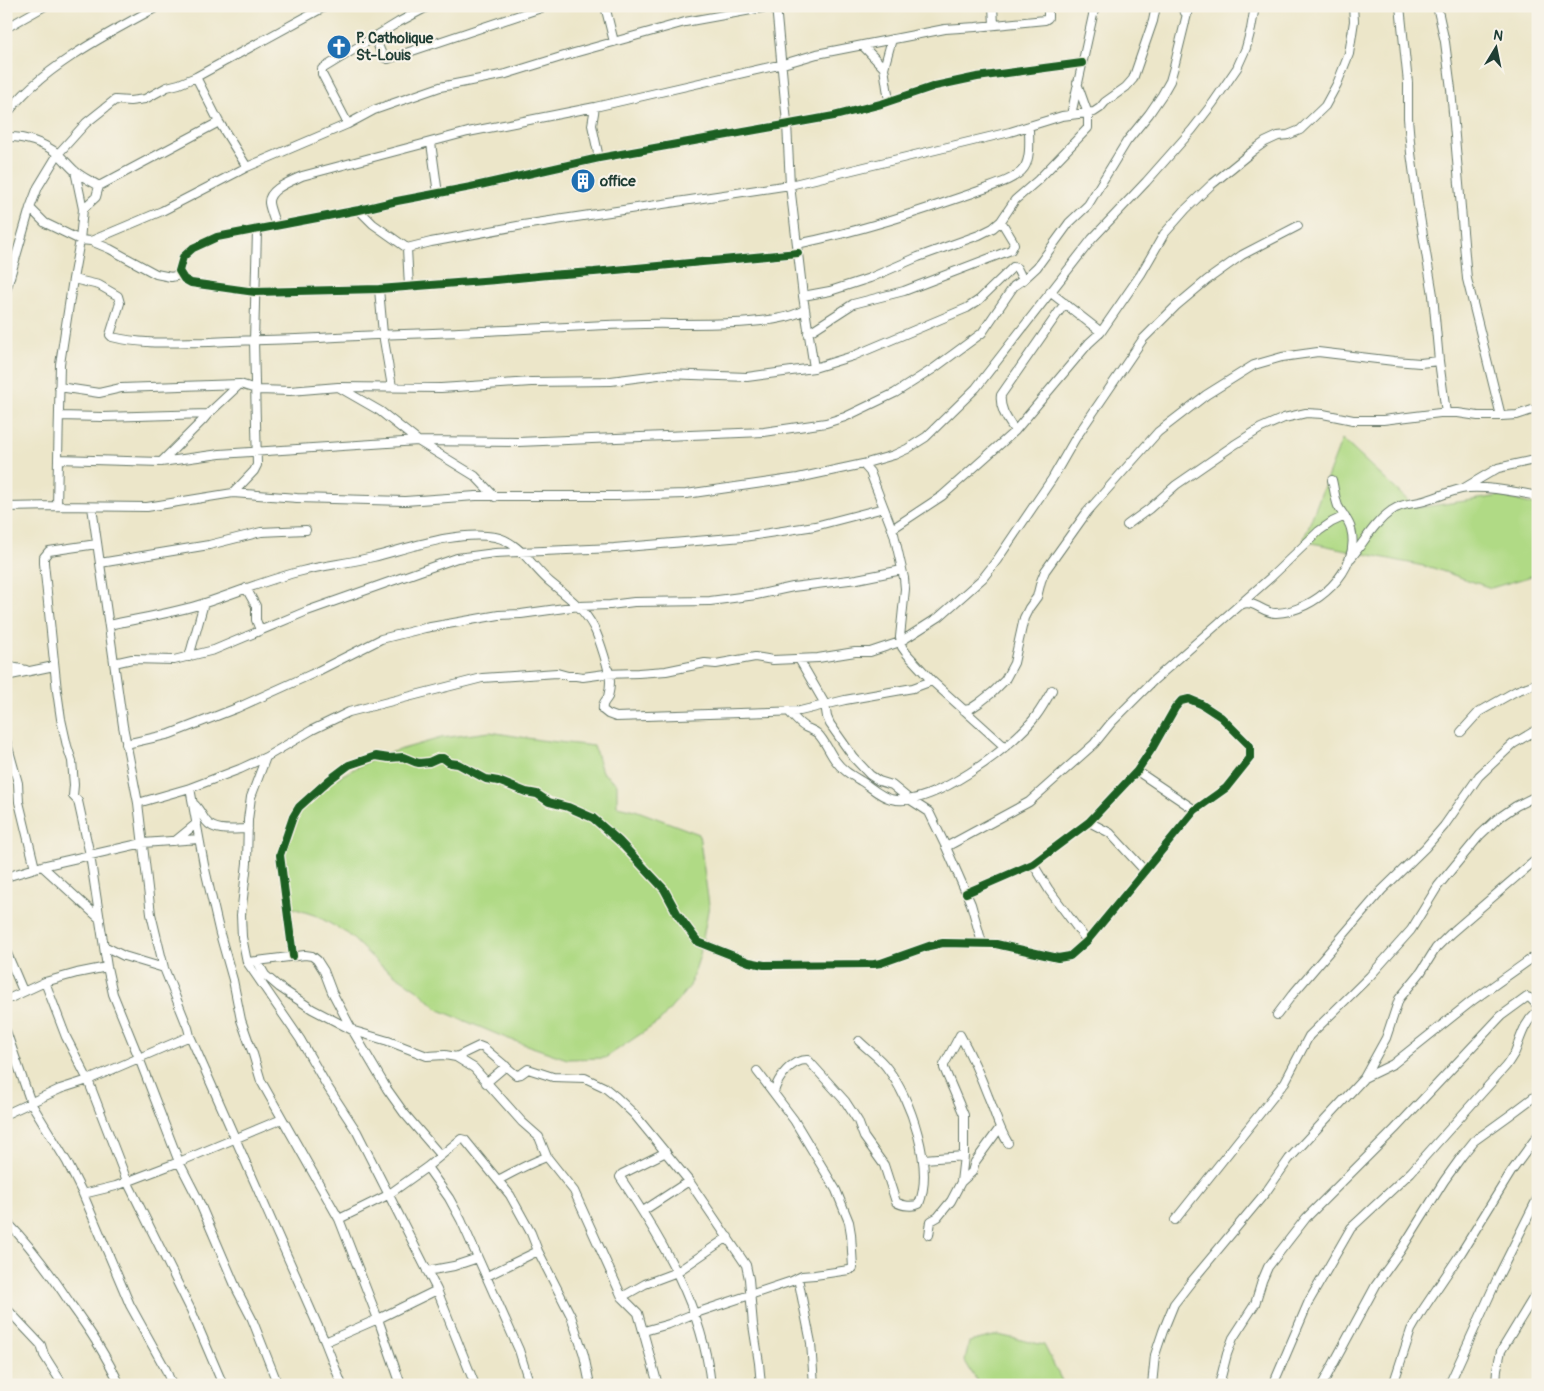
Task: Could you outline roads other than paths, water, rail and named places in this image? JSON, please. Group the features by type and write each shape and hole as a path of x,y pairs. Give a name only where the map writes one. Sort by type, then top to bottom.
{"street":[{"path":"6,28 45,6"},
{"path":"6,116 46,76 112,32 159,6"},
{"path":"6,291 38,187 58,154 86,123 115,100 145,99 167,87 196,78 326,6"},
{"path":"348,124 322,74 322,69 399,22 430,6"},
{"path":"375,38 383,57 388,59 547,6"},
{"path":"605,6 614,42"},
{"path":"91,241 162,210 247,167 348,124 374,110 440,87 506,74 685,22 775,6 783,64 788,123 790,185 803,296 814,368"},
{"path":"993,6 994,25"},
{"path":"276,226 269,203 272,193 302,176 468,132 595,107 783,64 817,54 945,29 1044,20 1048,18 1048,6"},
{"path":"1071,114 1095,6"},
{"path":"359,210 373,224 407,248 523,225 790,185 1029,127 1071,114 1088,114 1097,110 1134,79 1156,6"},
{"path":"1180,6 1187,15"},
{"path":"58,459 161,462 220,454 418,441 518,442 764,432 839,420 895,393 933,369 982,333 1014,286 1037,267 1069,224 1087,206 1127,141 1162,95 1170,81 1189,6"},
{"path":"6,507 147,507 233,493 297,498 405,501 476,496 616,496 694,493 798,478 863,464 894,455 926,437 972,392 1092,239 1146,182 1214,103 1237,68 1246,48 1255,6"},
{"path":"892,529 942,496 1015,431 1089,343 1101,332 1141,274 1164,234 1186,209 1211,185 1254,150 1278,136 1288,135 1300,130 1325,106 1337,84 1349,54 1354,21 1353,6"},
{"path":"1400,6 1408,83 1411,153 1433,295 1446,413"},
{"path":"1437,6 1445,42 1451,89 1467,279 1502,416"},
{"path":"889,101 884,68 892,39"},
{"path":"863,46 884,68"},
{"path":"180,275 183,257 193,248 217,237 257,231 359,210 397,200 438,194 599,158 834,116 935,86 977,77 1082,63"},
{"path":"196,78 218,122 247,167"},
{"path":"803,296 830,291 870,278 993,228 1001,221 1015,200 1038,180 1087,129 1089,125 1088,114 1078,83"},
{"path":"595,107 592,125 599,158"},
{"path":"98,186 218,122"},
{"path":"797,244 847,234 942,204 1006,181 1025,167 1029,127"},
{"path":"6,137 31,140 58,154 75,171 98,186"},
{"path":"431,143 438,194"},
{"path":"57,506 60,364 80,240 83,209 75,171"},
{"path":"83,209 96,197 98,186"},
{"path":"30,208 46,223 80,240 91,241 110,249 156,274 171,277 180,275"},
{"path":"808,333 853,304 904,291 1011,250 1014,244 1013,241 1001,221"},
{"path":"138,803 190,788 266,757 312,730 349,712 482,678 557,673 583,677 658,672 754,657 765,659 799,659 870,652 900,642 939,617 972,589 988,572 1052,479 1075,439 1143,339 1176,306 1207,280 1242,255 1298,226"},
{"path":"233,493 254,471 257,465 254,341 257,231"},
{"path":"407,248 409,287"},
{"path":"180,275 191,283 255,292 379,289 798,253"},
{"path":"59,387 99,393 121,388 240,384 255,389 290,391 338,387 441,388 531,382 611,381 666,374 747,377 814,368 853,356 967,308 979,300 1012,267 1017,268 1023,280"},
{"path":"74,278 98,286 118,296 120,304 110,335 112,337 122,340 160,343 254,341 624,324 751,322 792,316 805,309"},
{"path":"379,289 383,334 392,387"},
{"path":"1050,292 1101,332"},
{"path":"1015,431 1004,415 1001,406 1001,395 1065,303"},
{"path":"964,710 970,709 993,692 1010,674 1024,618 1037,597 1043,574 1087,512 1158,432 1206,395 1254,365 1269,359 1306,353 1318,352 1394,362 1420,363 1439,361"},
{"path":"161,462 240,384"},
{"path":"338,387 380,411 418,441 475,476 495,497"},
{"path":"1127,525 1149,509 1176,485 1234,445 1261,428 1284,418 1306,413 1323,414 1353,420 1382,420 1428,413 1502,416 1516,415 1538,408"},
{"path":"59,416 102,417 208,414"},
{"path":"1349,559 1374,527 1392,510 1406,504 1420,502 1462,489 1498,468 1538,459"},
{"path":"863,464 870,472 892,529 902,570 905,589 900,642 907,654 932,681 1006,747"},
{"path":"1229,613 1244,603 1252,603 1258,608 1275,614 1298,610 1318,599 1340,577 1349,559 1353,544 1351,529 1338,505 1332,480"},
{"path":"1462,489 1498,489 1538,496"},
{"path":"92,507 126,744 138,803 151,914 164,968 190,1036 325,1342 342,1385"},
{"path":"114,663 132,659 165,660 189,657 214,650 347,596 453,559 521,552 614,548 743,537 815,526 884,508"},
{"path":"946,847 1029,802 1094,744 1111,723 1154,680 1270,578 1320,531 1332,522 1345,516"},
{"path":"100,563 199,547 261,532 306,530"},
{"path":"110,625 204,603 303,571 369,558 413,546 461,537 497,538 512,544 521,552 550,582 579,606 594,628 610,674 608,696 602,706 606,712 616,717 808,710 825,704 913,688 932,681"},
{"path":"97,544 49,551 44,557 61,719 72,761 73,796 78,802 90,855 107,967 113,994 179,1162 198,1199 237,1290 252,1319 278,1385"},
{"path":"126,744 170,734 237,708 386,638 457,622 579,606 618,605 634,602 710,601 756,595 793,587 857,579 902,570"},
{"path":"246,588 256,606 256,620 260,630"},
{"path":"189,657 204,603"},
{"path":"799,659 825,704 830,724 867,772 875,778 894,786 928,812 971,904 982,944"},
{"path":"6,666 30,671"},
{"path":"6,676 54,666"},
{"path":"1461,732 1479,712 1516,691 1538,683"},
{"path":"788,711 803,726 819,735 834,759 850,776 890,799 909,799 930,794 960,779 1006,747 1036,717 1052,690"},
{"path":"293,956 280,855 293,817 299,807 349,765 376,756 389,758 403,757 419,763 442,758 486,779 537,794 548,802 568,807 591,817 620,841 664,889 678,915 698,942 749,962 764,965 874,964 935,944 996,944 1058,958 1070,956 1088,941 1195,810 1226,788 1250,758 1250,746 1221,717 1189,699 1181,701 1137,771 1089,822 1032,864 966,893"},
{"path":"1277,1015 1382,890 1425,848 1444,826 1479,776 1513,744 1538,729"},
{"path":"6,740 18,783 19,802 38,867 100,919"},
{"path":"266,757 251,797 248,820 247,874 241,915 242,937 247,962 310,1055 327,1086 357,1132 437,1290 475,1385"},
{"path":"1137,771 1195,810"},
{"path":"190,788 213,905 242,1020 261,1081 339,1219 402,1385"},
{"path":"1176,1220 1285,1082 1309,1036 1370,976 1411,930 1438,886 1480,835 1497,819 1516,806 1538,796"},
{"path":"193,803 211,826 223,829 248,829"},
{"path":"1089,822 1110,833 1144,871"},
{"path":"175,841 197,823"},
{"path":"6,877 38,867 143,842 199,839"},
{"path":"1152,1385 1155,1355 1174,1304 1266,1192 1290,1159 1364,1078 1386,1038 1399,999 1421,972 1436,948 1538,858"},
{"path":"1032,864 1049,890 1088,941"},
{"path":"104,946 124,956 164,968"},
{"path":"6,951 24,991"},
{"path":"1364,1078 1393,1064 1472,1001 1538,954"},
{"path":"247,962 293,956 312,956 317,960 324,971 332,992 387,1089 440,1155"},
{"path":"257,961 265,975 279,987 312,1009 354,1031 423,1055 456,1057 474,1068 524,1125 539,1137 547,1156 574,1191 622,1297 638,1314 658,1385"},
{"path":"6,1000 45,982 107,967"},
{"path":"45,982 66,1037 88,1080 127,1181 191,1310 223,1385"},
{"path":"1219,1385 1227,1354 1234,1338 1255,1304 1268,1267 1306,1218 1395,1129 1501,1016 1528,997 1538,1006"},
{"path":"1273,1385 1308,1301 1351,1228 1411,1172 1506,1066 1514,1053 1525,1026 1538,1011"},
{"path":"6,1031 31,1103 67,1162 83,1194 130,1305 166,1370 172,1385"},
{"path":"961,1182 964,1156 964,1115 944,1068 960,1035 989,1098 999,1129 1008,1143"},
{"path":"6,1114 60,1089 88,1080 190,1036"},
{"path":"774,1092 777,1082 783,1073 798,1061 808,1060 832,1085 858,1121 864,1137 884,1165 896,1202 917,1206 922,1194 924,1159 914,1120 886,1066 859,1041"},
{"path":"456,1057 479,1046 516,1074 521,1074 528,1069 553,1077 585,1078 604,1087 634,1114 689,1181 746,1265 750,1279 753,1325 761,1385"},
{"path":"486,1083 506,1066"},
{"path":"644,1331 669,1324 802,1276 852,1270 849,1222 836,1190 803,1133 757,1071"},
{"path":"1322,1385 1376,1285 1462,1156 1474,1141 1538,1094"},
{"path":"83,1194 116,1186 282,1119"},
{"path":"929,1235 931,1221 938,1217 951,1200 961,1182 972,1172 975,1162 999,1129"},
{"path":"1393,1385 1410,1330 1511,1172 1538,1136"},
{"path":"339,1219 388,1195 460,1139 463,1139 510,1195 531,1233 538,1251 571,1316 584,1354 590,1385"},
{"path":"666,1152 620,1176 643,1211 677,1272 705,1347 711,1385"},
{"path":"498,1180 547,1156"},
{"path":"924,1159 964,1156"},
{"path":"427,1166 449,1198 461,1220 519,1350 530,1385"},
{"path":"643,1211 689,1181"},
{"path":"1449,1385 1498,1275 1538,1197"},
{"path":"6,1221 30,1247 53,1278 104,1353 120,1385"},
{"path":"622,1297 645,1284 677,1272 728,1238"},
{"path":"487,1276 538,1251"},
{"path":"427,1271 454,1266 478,1258"},
{"path":"798,1278 811,1343 814,1385"},
{"path":"325,1342 437,1290"},
{"path":"1496,1385 1501,1351 1538,1290"},
{"path":"6,1308 41,1345 44,1355 63,1385"}],"place":[{"name":"P. Catholique St-Louis","path":"339,47"},
{"name":"office","path":"583,181"}]}
